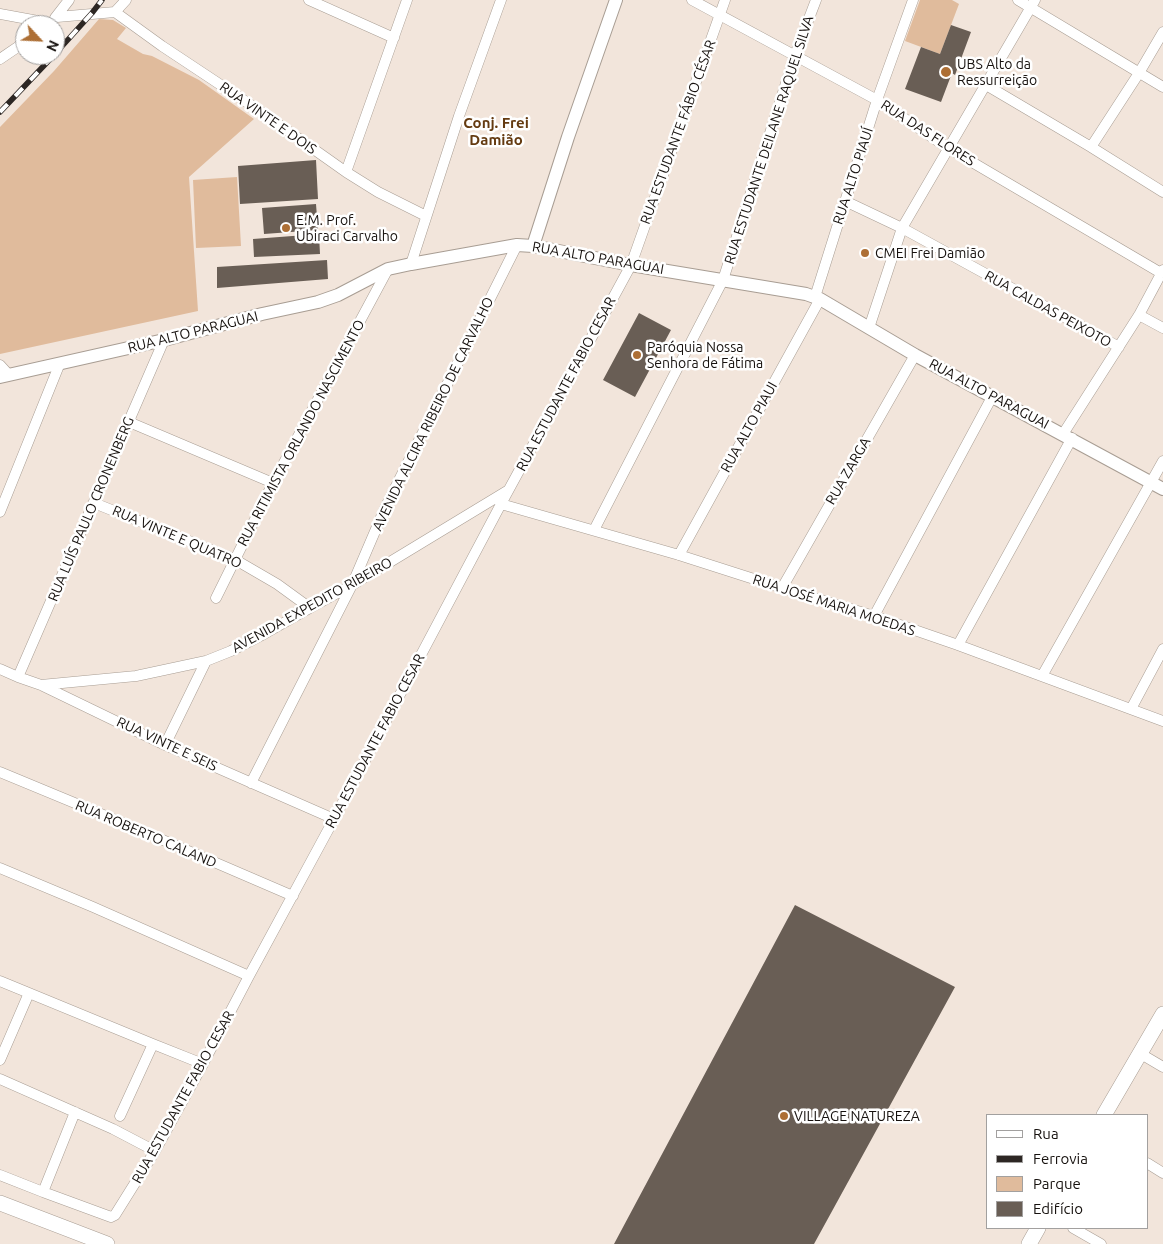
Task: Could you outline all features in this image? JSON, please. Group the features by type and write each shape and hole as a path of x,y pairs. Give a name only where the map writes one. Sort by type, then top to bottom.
{"main road":[{"path":"1105,1114 1163,1014"},
{"path":"0,1203 107,1244"},
{"path":"1029,1244 1037,1229"}],"street":[{"path":"57,15 69,0"},
{"path":"65,19 92,13 115,12 126,0"},
{"path":"308,0 394,38"},
{"path":"346,172 407,0"},
{"path":"411,264 459,116 500,0"},
{"path":"533,246 571,128 616,0"},
{"name":"RUA DAS FLORES","path":"692,0 877,100 948,148 1162,271"},
{"name":"RUA ESTUDANTE FÁBIO CÉSAR","path":"631,265 725,0"},
{"name":"RUA ESTUDANTE DEILANE RAQUEL SILVA","path":"594,530 723,280 796,55 816,0"},
{"name":"RUA ALTO PIAUÍ","path":"817,298 877,100 914,0"},
{"path":"1018,0 1033,4 1163,87"},
{"path":"869,328 902,228 1033,4"},
{"name":"RUA VINTE E DOIS","path":"115,12 346,172 378,192 426,216"},
{"path":"0,14 15,16"},
{"path":"1091,147 1163,32"},
{"path":"0,60 15,49"},
{"path":"986,85 1163,192"},
{"name":"RUA CALDAS PEIXOTO","path":"845,201 902,228 1119,348"},
{"name":"RUA ALTO PARAGUAI","path":"4,376 164,340 262,314 318,302 338,295 388,269 517,245 533,246 631,265 806,294 817,298 992,397 1157,486"},
{"name":"AVENIDA ALCIRA RIBEIRO DE CARVALHO","path":"251,783 352,585 385,508 517,245"},
{"name":"RUA ESTUDANTE FABIO CESAR","path":"44,1192 107,1216 115,1215 155,1151 203,1064 501,504 631,265"},
{"name":"RUA RITIMISTA ORLANDO NASCIMENTO","path":"216,598 272,484 388,269"},
{"path":"958,644 1067,436 1139,315 1162,271"},
{"name":"RUA ALTO PIAUI","path":"679,555 817,298"},
{"path":"1139,315 1163,328"},
{"name":"RUA LUÍS PAULO CRONENBERG","path":"18,678 164,340"},
{"name":"RUA ZARGA","path":"782,588 915,354"},
{"path":"0,512 60,363"},
{"path":"0,365 4,376"},
{"path":"874,616 992,397"},
{"path":"129,422 272,484"},
{"path":"1042,676 1157,486 1163,461"},
{"name":"AVENIDA EXPEDITO RIBEIRO","path":"41,685 136,676 206,661 231,651 352,585 508,491"},
{"name":"RUA VINTE E QUATRO","path":"94,503 234,559 277,584 310,608"},
{"name":"RUA JOSÉ MARIA MOEDAS","path":"501,504 679,555 874,616 958,644 1163,721"},
{"path":"1131,709 1163,649"},
{"path":"165,745 206,661"},
{"name":"RUA VINTE E SEIS","path":"1,671 41,685 165,745 334,819"},
{"name":"RUA ROBERTO CALAND","path":"0,772 293,896"},
{"path":"0,868 249,976"},
{"path":"0,981 203,1064"},
{"path":"0,1060 29,993"},
{"path":"120,1116 153,1044"},
{"path":"1141,1054 1163,1067"},
{"path":"0,1079 113,1129 155,1151"},
{"path":"0,1174 44,1192 75,1112"},
{"path":"1148,1164 1163,1172"},
{"path":"1075,1229 1101,1244"}],"green space":[{"path":"920,0 952,0 959,4 940,54 905,41"},
{"path":"99,19 113,20 126,28 117,39 143,54 152,56 199,80 254,119 189,177 198,311 0,354 0,127 59,65 65,65 65,58"},
{"path":"237,177 241,246 196,248 193,180"}],"building":[{"path":"951,25 971,32 955,75 952,73 941,102 905,89 921,47 940,54"},
{"path":"316,160 318,199 240,204 238,166"},
{"path":"316,204 318,230 264,234 262,208"},
{"path":"319,234 320,254 254,257 253,239"},
{"path":"327,260 328,279 217,288 217,267"},
{"path":"639,313 671,330 635,397 603,380"},
{"name":"VILLAGE NATUREZA","path":"795,905 955,987 814,1244 614,1244"}],"railway":[{"path":"65,43 102,0"},
{"path":"0,112 45,65"}],"place":[{"name":"UBS Alto da Ressurreição","path":"946,72"},
{"name":"E.M. Prof. Ubiraci Carvalho","path":"286,228"},
{"name":"CMEI Frei Damião","path":"865,253"},
{"name":"Paróquia Nossa Senhora de Fátima","path":"637,355"},
{"name":"VILLAGE NATUREZA","path":"784,1116"}],"district":[{"name":"Conj. Frei Damião","path":"496,132"}]}
